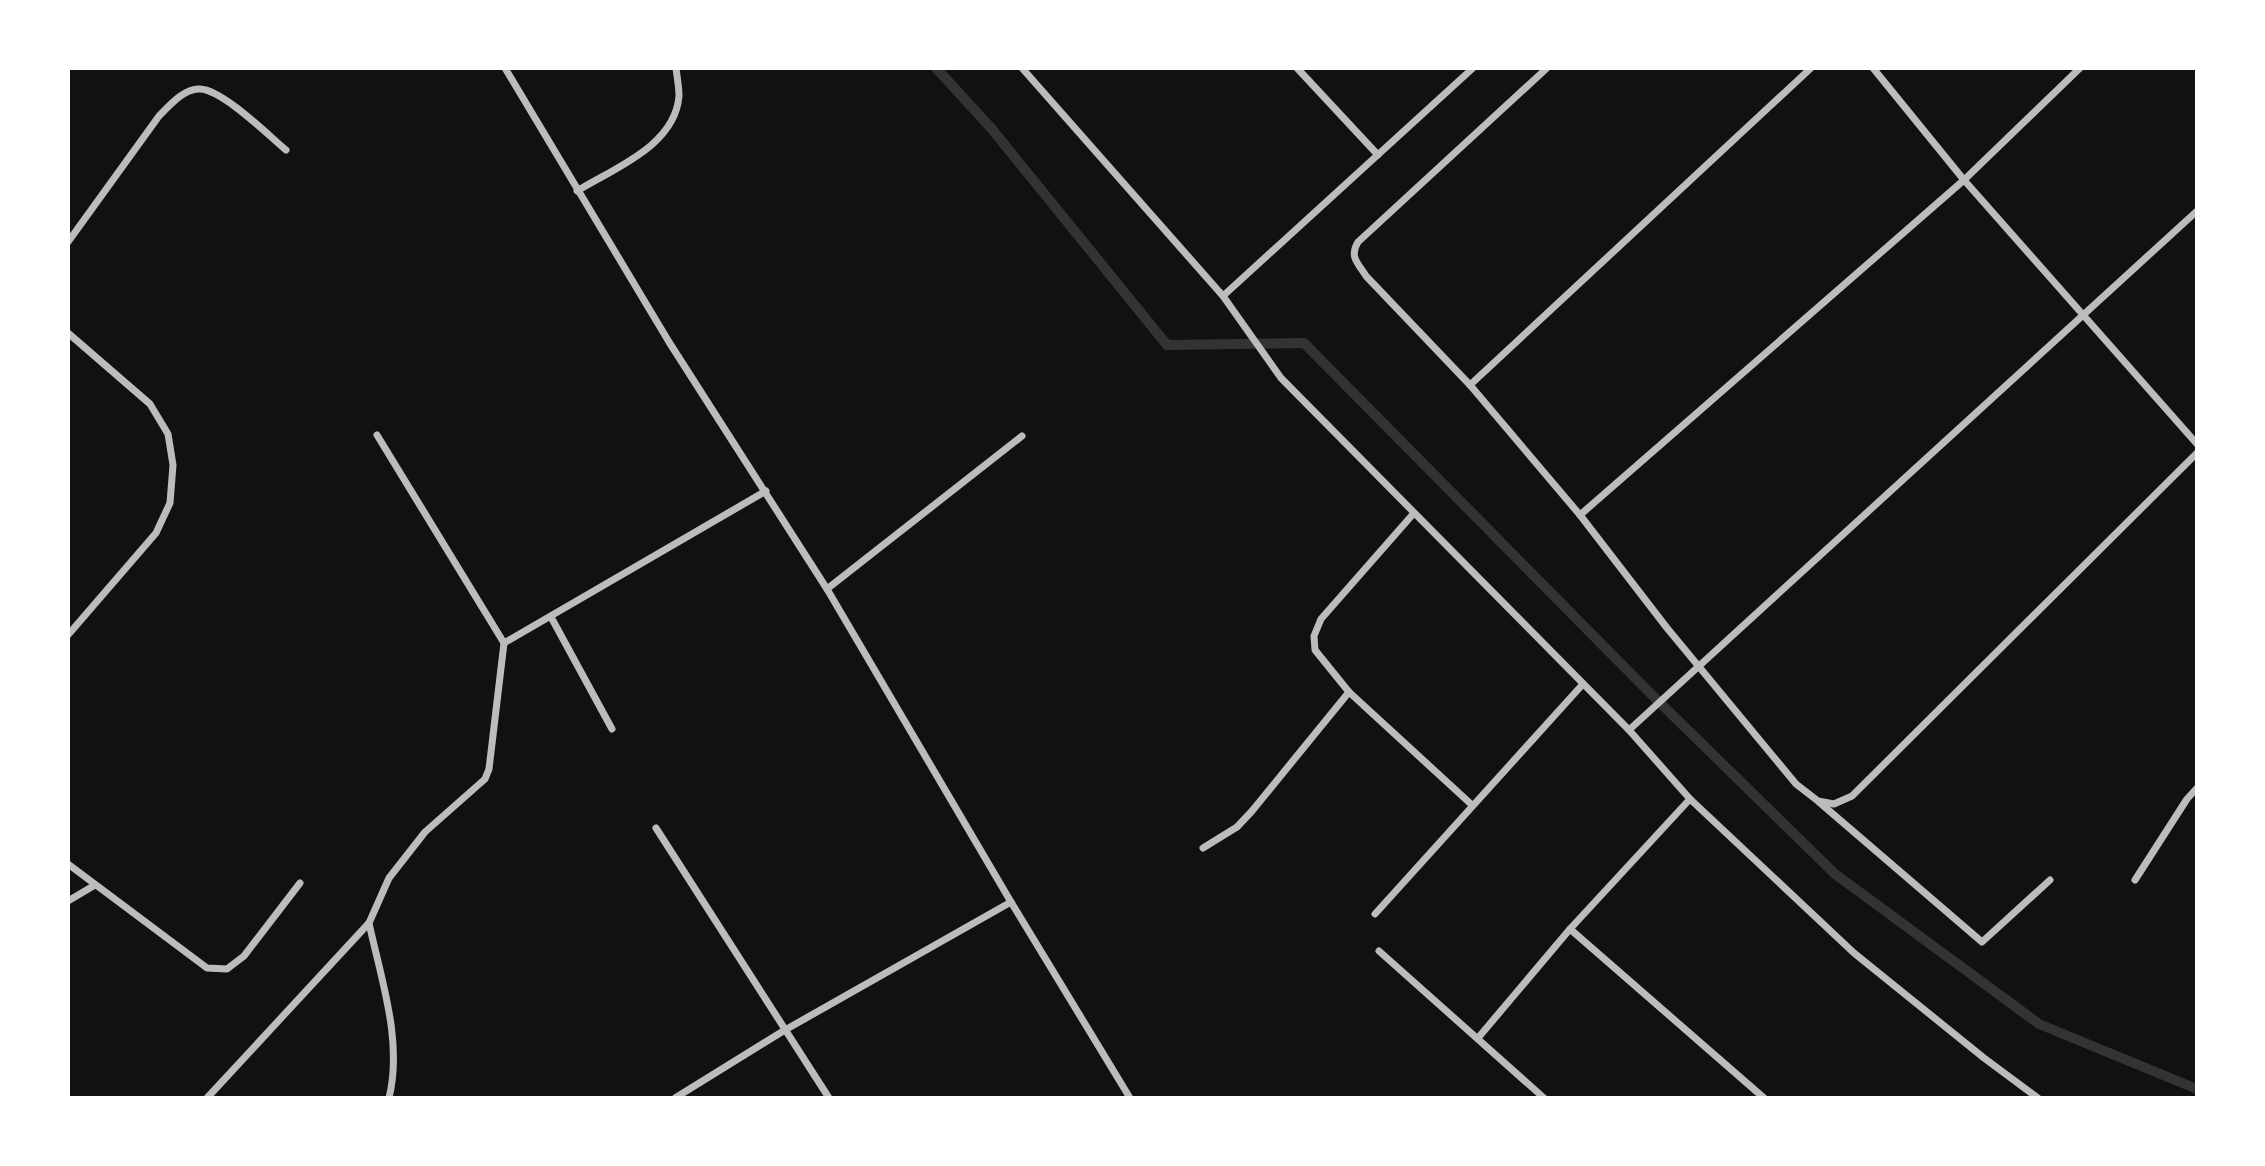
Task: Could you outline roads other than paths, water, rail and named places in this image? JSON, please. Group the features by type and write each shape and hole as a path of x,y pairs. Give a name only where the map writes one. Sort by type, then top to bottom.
{"street":[{"path":"505,68 669,342 827,589 1130,1098"},
{"path":"577,191 650,147 665,130 675,113 679,95 676,68"},
{"path":"1022,68 1223,296 1281,378 1629,730 1690,799 1854,953 2038,1098"},
{"path":"1297,68 1378,155"},
{"path":"1223,296 1473,68"},
{"path":"1547,68 1358,242 1353,258 1366,276 1470,385 1580,515 1796,784 1982,942 2050,880"},
{"path":"1470,385 1811,68"},
{"path":"1873,68 1964,180 2197,444"},
{"path":"1580,515 1964,180 2080,68"},
{"path":"68,242 159,116 176,99 200,89 227,100 286,150"},
{"path":"1629,730 2197,211"},
{"path":"68,333 150,404 168,434 173,465 170,503 156,533 68,635"},
{"path":"207,1098 369,923 389,878 425,832 485,779 489,769 504,643 377,435"},
{"path":"827,589 1022,436"},
{"path":"1818,801 1835,804 1852,796 2197,453"},
{"path":"504,643 766,491"},
{"path":"1414,513 1321,619 1314,636 1315,650 1349,692 1472,805"},
{"path":"551,617 612,729"},
{"path":"1374,914 1583,684"},
{"path":"1203,848 1237,827 1252,811 1349,692"},
{"path":"2135,880 2187,799 2197,788"},
{"path":"1478,1038 1570,929 1690,799"},
{"path":"656,828 829,1098"},
{"path":"68,864 207,968 227,969 244,956 300,883"},
{"path":"68,901 95,885"},
{"path":"675,1098 785,1030 1011,902"},
{"path":"369,923 393,1039 394,1077 388,1098"},
{"path":"1570,929 1763,1098"},
{"path":"1379,951 1544,1098"}],"waterway":[{"path":"936,68 991,128 1167,345 1304,343 1651,694 1835,874 2039,1024 2197,1089"}]}
